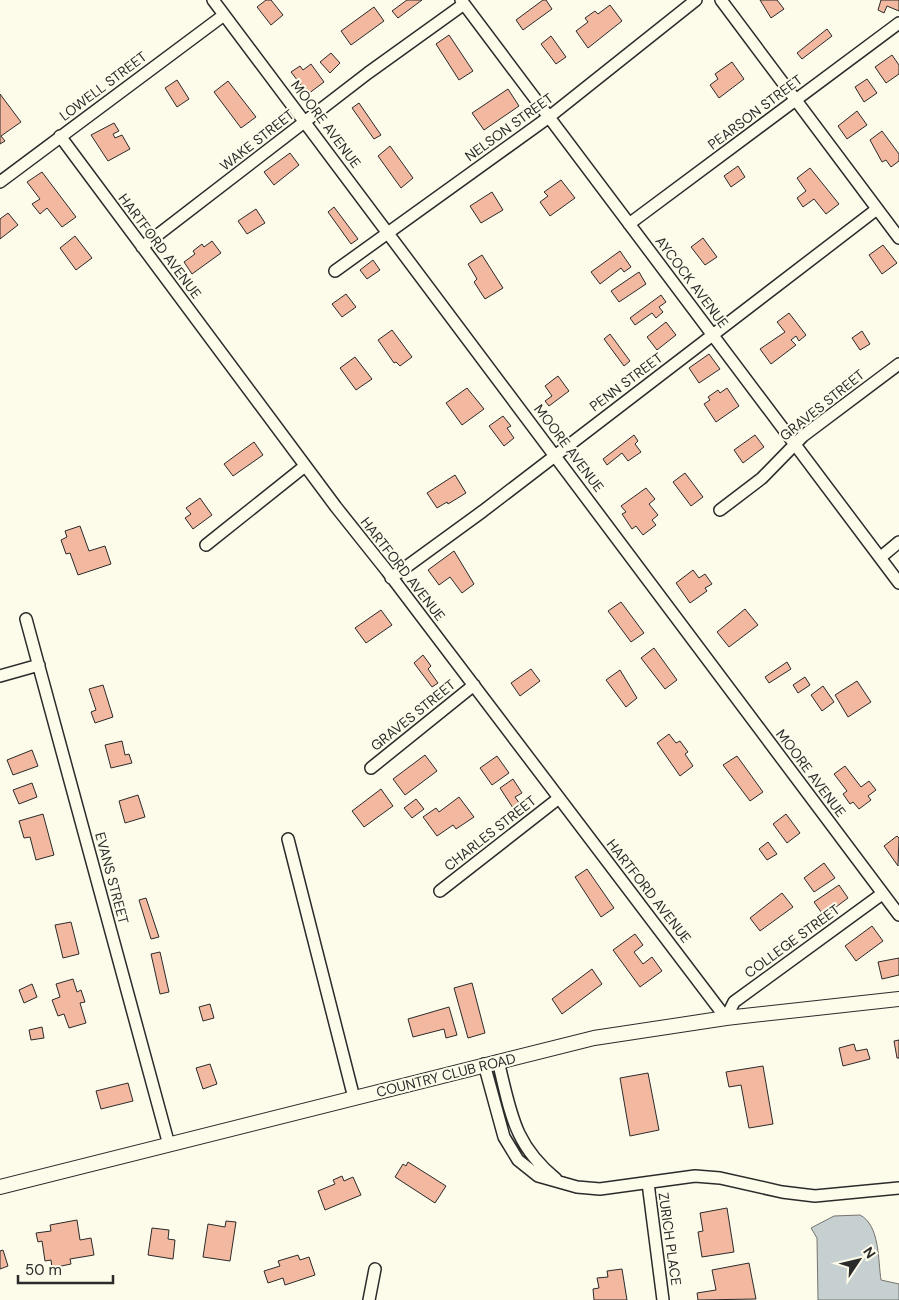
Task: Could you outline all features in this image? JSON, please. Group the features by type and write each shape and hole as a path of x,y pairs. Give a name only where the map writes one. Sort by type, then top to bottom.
{"street":[{"name":"MOORE AVENUE","path":"213,0 899,915"},
{"name":"NELSON STREET","path":"336,271 549,117 696,0"},
{"path":"721,0 899,238"},
{"name":"AYCOCK AVENUE","path":"463,2 899,583"},
{"name":"WAKE STREET","path":"142,248 463,2"},
{"name":"LOWELL STREET","path":"0,182 224,15"},
{"name":"PEARSON STREET","path":"629,224 899,23"},
{"name":"HARTFORD AVENUE","path":"60,136 305,466 474,685 726,1018"},
{"name":"PENN STREET","path":"392,578 483,511 554,454 877,209"},
{"name":"GRAVES STREET","path":"720,510 762,478 795,444 899,364"},
{"path":"206,544 305,466"},
{"path":"881,557 899,542"},
{"name":"EVANS STREET","path":"26,619 170,1145"},
{"path":"0,676 39,665"},
{"name":"GRAVES STREET","path":"370,768 474,685"},
{"name":"CHARLES STREET","path":"440,891 559,798"},
{"path":"288,839 354,1098"},
{"name":"COLLEGE STREET","path":"726,1018 734,1002 882,894"},
{"name":"COUNTRY CLUB ROAD","path":"0,1187 594,1038 726,1018 899,1000"},
{"path":"491,1063 504,1137 518,1160 538,1176 577,1187 600,1189 703,1177 814,1196 899,1188"},
{"name":"ZURICH PLACE","path":"648,1182 663,1300"},
{"path":"369,1300 375,1269"}],"shaded area":[{"path":"860,1215 867,1220 875,1235 881,1280 899,1284 899,1300 818,1300 817,1238 811,1228 834,1216"}],"building":[{"path":"266,0 271,0 283,15 271,25 257,7"},
{"path":"407,0 422,0 398,18 392,11"},
{"path":"543,0 546,0 552,9 523,30 516,20"},
{"path":"760,0 777,0 784,9 771,18"},
{"path":"881,0 899,0 899,11 887,6 884,13 878,10"},
{"path":"610,5 622,21 588,48 576,31 588,22 585,18 595,11 598,14"},
{"path":"374,7 384,21 351,45 341,31"},
{"path":"827,29 832,36 802,59 797,53"},
{"path":"449,35 473,71 459,80 436,44"},
{"path":"551,36 566,57 556,64 541,44"},
{"path":"331,53 340,63 330,73 320,62"},
{"path":"892,55 899,65 899,74 886,83 875,67"},
{"path":"732,62 744,79 719,98 710,85 718,79 715,74"},
{"path":"311,64 324,82 308,94 291,72 300,66 303,70"},
{"path":"867,79 877,93 864,102 855,87"},
{"path":"177,80 189,99 177,107 165,88"},
{"path":"228,81 256,117 241,128 214,92"},
{"path":"508,89 519,106 484,130 472,113"},
{"path":"0,94 21,122 1,136 5,141 0,144"},
{"path":"359,103 381,135 374,139 352,108"},
{"path":"857,111 867,125 847,139 838,126"},
{"path":"114,123 119,131 113,134 115,138 122,135 130,149 108,161 91,135"},
{"path":"882,131 899,154 899,161 891,167 886,160 882,162 870,140"},
{"path":"390,146 413,178 401,188 378,156"},
{"path":"290,153 299,165 274,185 264,172"},
{"path":"738,166 745,177 731,187 724,176"},
{"path":"810,168 839,204 826,214 814,199 803,207 797,198 806,191 797,178"},
{"path":"42,172 76,217 62,227 47,208 40,214 32,204 40,199 27,182"},
{"path":"561,180 575,198 550,216 540,202 548,196 544,192"},
{"path":"492,192 503,210 481,223 470,206"},
{"path":"334,207 358,239 351,244 328,212"},
{"path":"256,209 265,223 247,234 238,221"},
{"path":"8,213 18,225 0,239 0,219"},
{"path":"75,236 92,258 76,270 60,248"},
{"path":"703,238 717,257 705,265 691,247"},
{"path":"212,241 221,253 192,274 184,262 195,254 193,251 202,244 204,247"},
{"path":"883,245 897,263 882,274 869,255"},
{"path":"620,251 631,267 624,272 621,268 600,284 591,272"},
{"path":"482,255 503,288 485,299 474,282 477,279 468,264"},
{"path":"373,260 380,270 367,279 360,270"},
{"path":"639,272 646,284 619,302 611,291"},
{"path":"346,294 356,307 342,317 332,304"},
{"path":"661,295 666,302 659,307 663,312 656,318 652,313 635,325 630,318"},
{"path":"789,313 806,335 799,341 796,336 791,340 796,345 771,364 760,349 785,332 777,322"},
{"path":"666,322 676,335 657,350 647,337"},
{"path":"392,330 412,357 400,366 396,362 394,363 378,340"},
{"path":"862,331 870,344 860,350 852,338"},
{"path":"610,334 630,361 624,366 604,339"},
{"path":"709,354 720,369 699,383 689,368"},
{"path":"355,357 372,379 356,390 340,368"},
{"path":"558,376 569,391 549,406 545,401 552,396 545,386"},
{"path":"467,388 484,409 462,425 446,403"},
{"path":"727,388 739,406 716,422 704,404 710,400 708,397 718,390 720,393"},
{"path":"503,416 511,426 507,428 514,438 504,446 489,426"},
{"path":"634,435 638,441 635,444 641,452 628,461 622,453 607,465 603,459"},
{"path":"755,435 764,447 743,463 734,450"},
{"path":"254,442 263,455 233,476 224,464"},
{"path":"685,473 703,497 691,506 673,482"},
{"path":"455,475 466,493 448,504 447,502 437,508 427,493"},
{"path":"646,488 655,499 649,504 658,515 652,520 656,525 643,535 636,526 632,529 622,514 626,512 621,506"},
{"path":"200,498 212,515 193,529 185,518 191,514 186,508"},
{"path":"80,526 89,551 105,546 111,564 78,575 70,553 66,554 61,540 67,537 65,531"},
{"path":"454,551 474,584 462,593 450,577 439,585 428,570"},
{"path":"693,570 699,578 705,574 712,584 705,588 707,591 690,603 676,583"},
{"path":"621,602 644,633 631,642 608,611"},
{"path":"745,609 758,625 729,647 717,632"},
{"path":"381,610 392,625 366,643 355,628"},
{"path":"654,648 677,680 665,689 641,658"},
{"path":"423,655 431,666 428,669 438,683 432,687 414,663"},
{"path":"787,662 791,669 769,683 765,677"},
{"path":"531,669 540,681 520,696 511,683"},
{"path":"620,670 637,698 626,707 606,680"},
{"path":"805,677 810,685 798,693 793,685"},
{"path":"857,681 871,702 848,717 835,695"},
{"path":"103,685 113,717 95,723 91,712 96,710 89,689"},
{"path":"823,686 834,702 822,711 811,695"},
{"path":"669,734 676,743 680,741 688,752 685,754 693,766 680,776 657,743"},
{"path":"122,741 125,755 129,754 132,763 111,768 105,745"},
{"path":"32,750 38,766 13,775 7,760"},
{"path":"425,755 437,771 405,795 393,779"},
{"path":"497,756 509,773 492,785 480,768"},
{"path":"737,756 763,792 750,801 723,765"},
{"path":"845,766 861,787 869,781 876,790 868,796 871,800 859,809 853,802 850,804 843,794 847,791 834,774"},
{"path":"513,779 522,793 515,797 522,807 515,811 500,788"},
{"path":"32,783 37,797 19,804 13,790"},
{"path":"381,789 393,806 364,827 352,811"},
{"path":"138,795 145,817 125,823 119,801"},
{"path":"459,797 474,817 456,829 453,825 437,836 423,817 436,808 439,812"},
{"path":"416,799 424,809 412,818 404,808"},
{"path":"43,814 54,855 36,860 30,837 24,838 19,821"},
{"path":"786,814 800,833 787,843 773,824"},
{"path":"897,836 899,838 898,866 884,846"},
{"path":"768,842 777,854 767,860 759,849"},
{"path":"824,863 835,878 814,892 804,878"},
{"path":"587,869 614,908 601,917 575,877"},
{"path":"839,885 848,898 824,916 814,902"},
{"path":"782,893 793,907 760,931 750,918"},
{"path":"146,898 159,937 151,939 139,900"},
{"path":"71,922 79,954 63,958 55,925"},
{"path":"872,926 883,941 856,961 845,946"},
{"path":"635,934 643,945 634,952 643,964 652,957 662,971 640,987 613,950"},
{"path":"160,952 169,992 160,994 151,954"},
{"path":"899,958 899,975 882,979 878,962"},
{"path":"592,969 602,984 562,1014 552,999"},
{"path":"73,979 77,992 81,990 85,1002 80,1003 86,1023 69,1028 64,1014 58,1016 52,1000 60,997 56,984"},
{"path":"472,983 485,1033 468,1038 454,988"},
{"path":"32,984 37,997 24,1003 19,990"},
{"path":"210,1004 214,1018 203,1021 199,1007"},
{"path":"449,1007 457,1035 446,1038 444,1029 413,1037 408,1019"},
{"path":"42,1027 44,1038 31,1040 29,1030"},
{"path":"899,1040 899,1058 897,1058 894,1041"},
{"path":"854,1044 856,1051 867,1049 870,1059 843,1066 839,1048"},
{"path":"210,1064 217,1084 203,1089 196,1068"},
{"path":"763,1066 773,1124 749,1128 741,1085 729,1087 726,1072"},
{"path":"648,1073 659,1130 630,1136 620,1078"},
{"path":"128,1083 133,1101 101,1109 96,1091"},
{"path":"408,1162 446,1186 435,1203 395,1177 403,1164 406,1166"},
{"path":"342,1176 344,1181 353,1177 361,1195 325,1210 318,1191 335,1184 333,1180"},
{"path":"727,1208 734,1252 702,1257 698,1232 703,1231 700,1213"},
{"path":"77,1220 80,1240 91,1238 94,1255 70,1259 71,1264 52,1268 51,1260 45,1261 42,1241 38,1242 36,1233 51,1231 50,1225"},
{"path":"226,1221 236,1222 230,1261 203,1257 208,1224 225,1227"},
{"path":"152,1228 169,1230 168,1239 175,1240 173,1259 148,1255"},
{"path":"3,1250 8,1266 0,1269 0,1251"},
{"path":"298,1255 300,1260 309,1257 315,1275 285,1285 283,1278 268,1283 264,1271 280,1266 278,1261"},
{"path":"749,1263 756,1299 698,1300 697,1293 716,1290 712,1270"},
{"path":"622,1269 627,1300 594,1300 593,1289 599,1288 597,1278 608,1277 607,1271"}]}
